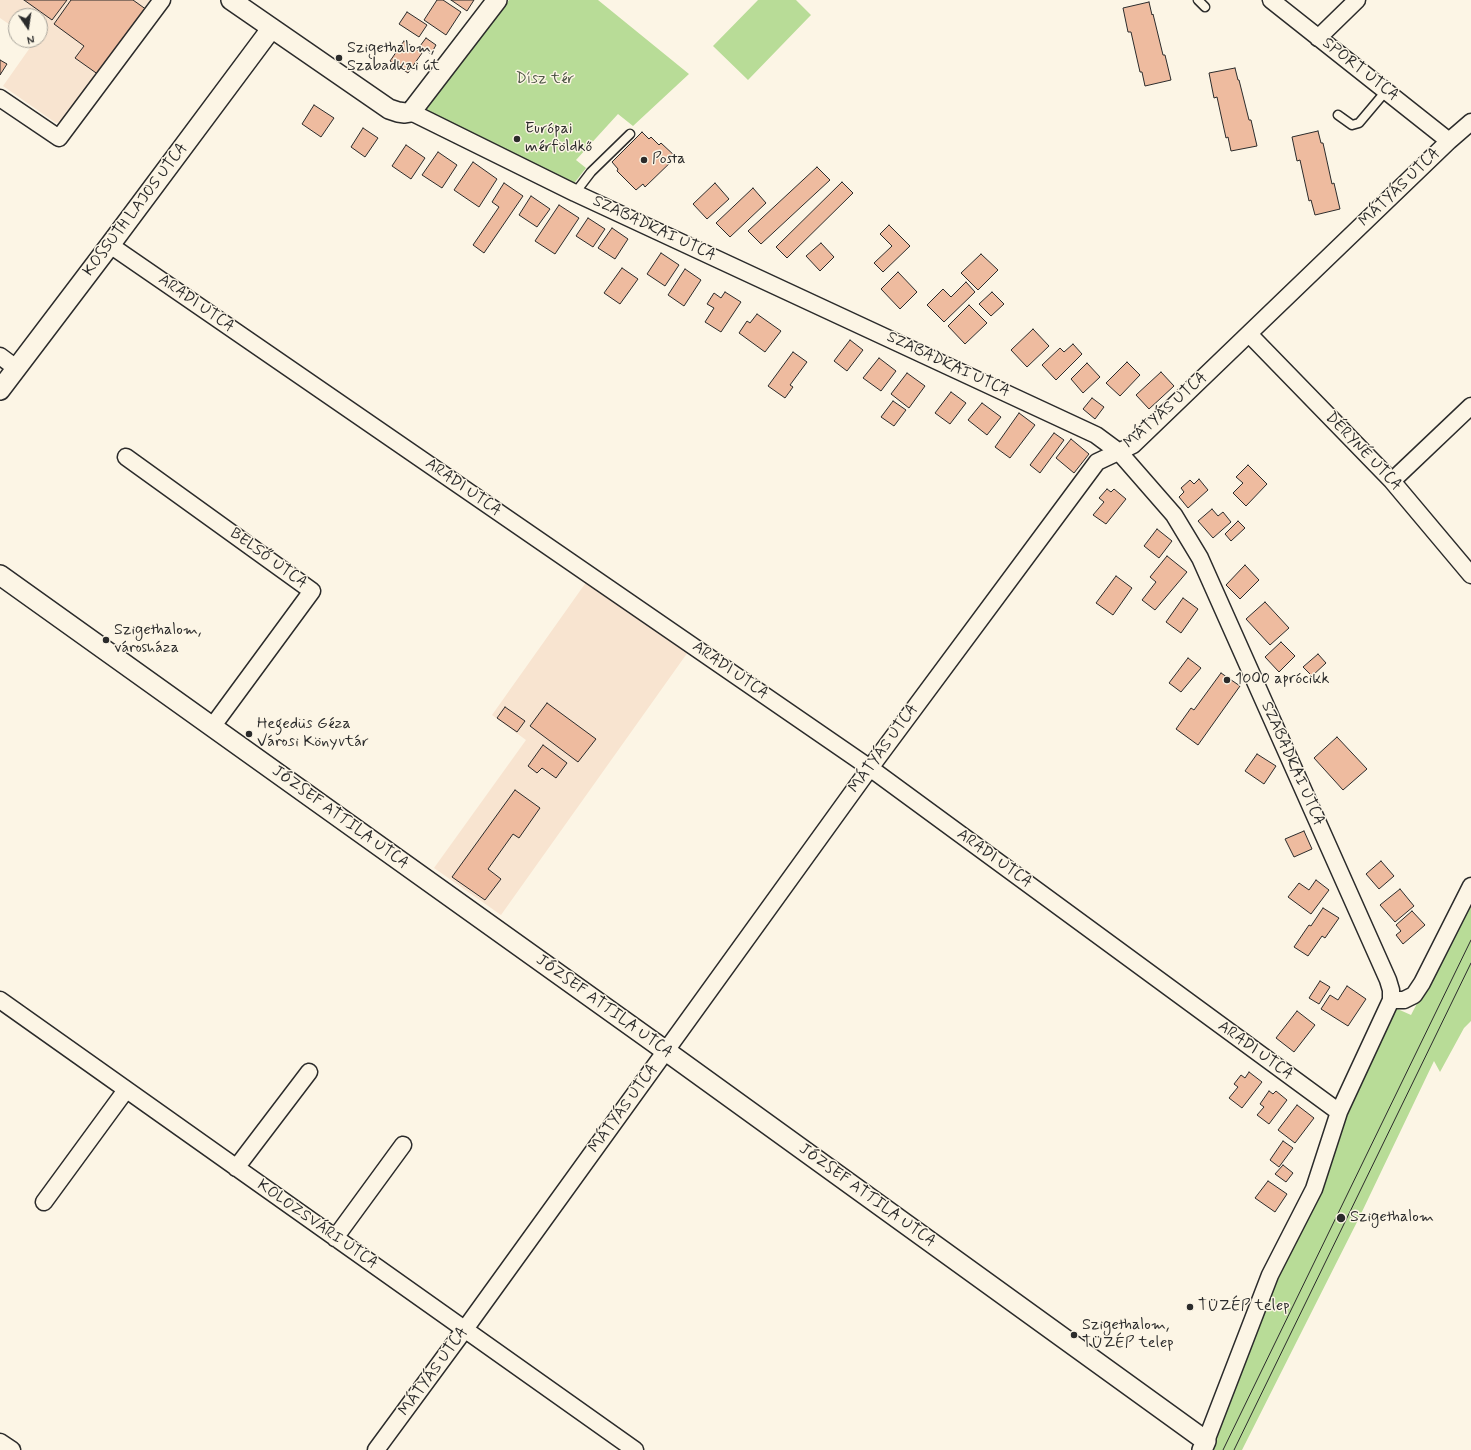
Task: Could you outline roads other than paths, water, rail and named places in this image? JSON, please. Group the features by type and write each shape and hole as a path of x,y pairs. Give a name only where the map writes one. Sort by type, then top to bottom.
{"street":[{"path":"0,98 59,138 162,0"},
{"name":"SZABADKAI UTCA","path":"231,0 389,109 398,112 411,112 575,193 1051,413 1096,435 1119,452 1174,515 1200,558 1388,980 1391,990 1391,1000"},
{"path":"411,112 497,0"},
{"name":"SPORT UTCA","path":"1270,0 1449,141"},
{"path":"1318,38 1357,0"},
{"name":"KOSSUTH LAJOS UTCA","path":"0,390 271,29"},
{"name":"MÁTYÁS UTCA","path":"376,1450 870,768 1097,462 1134,445 1449,141 1471,122"},
{"name":"ARADI UTCA","path":"110,245 870,768 1339,1112"},
{"name":"DÉRYNÉ UTCA","path":"1249,334 1392,481 1471,575"},
{"path":"0,356 16,368"},
{"path":"1392,481 1471,406"},
{"name":"BELSŐ UTCA","path":"126,457 312,591 212,727"},
{"name":"JÓZSEF ATTILA UTCA","path":"0,574 666,1051 1204,1446"},
{"path":"1204,1446 1270,1274 1314,1189 1339,1112 1391,1000 1404,1000 1414,995 1422,983 1471,886"},
{"name":"KOLOZSVÁRI UTCA","path":"0,1000 635,1450"},
{"path":"236,1168 309,1072"},
{"path":"44,1202 126,1090"},
{"path":"335,1238 403,1145"},
{"path":"0,1442 12,1450"}],"lane":[{"path":"1198,0 1205,6"},
{"path":"1338,115 1352,126 1359,123 1386,91"},
{"path":"575,193 591,172 630,134"}],"tram line":[{"path":"1223,1450 1471,940"},
{"path":"1234,1450 1471,963"}],"place":[{"name":"Szigethalom, Szabadkai út","path":"339,58"},
{"name":"Európai mérföldkő","path":"517,139"},
{"name":"Posta","path":"644,160"},
{"name":"Szigethalom, városháza","path":"106,640"},
{"name":"1000 aprócikk","path":"1227,680"},
{"name":"Hegedüs Géza Városi Könyvtár","path":"249,734"},
{"name":"Szigethalom","path":"1341,1218"},
{"name":"TÜZÉP telep","path":"1190,1307"},
{"name":"Szigethalom, TÜZÉP telep","path":"1074,1335"}],"park label":[{"name":"Dísz tér","path":"545,80"}]}
